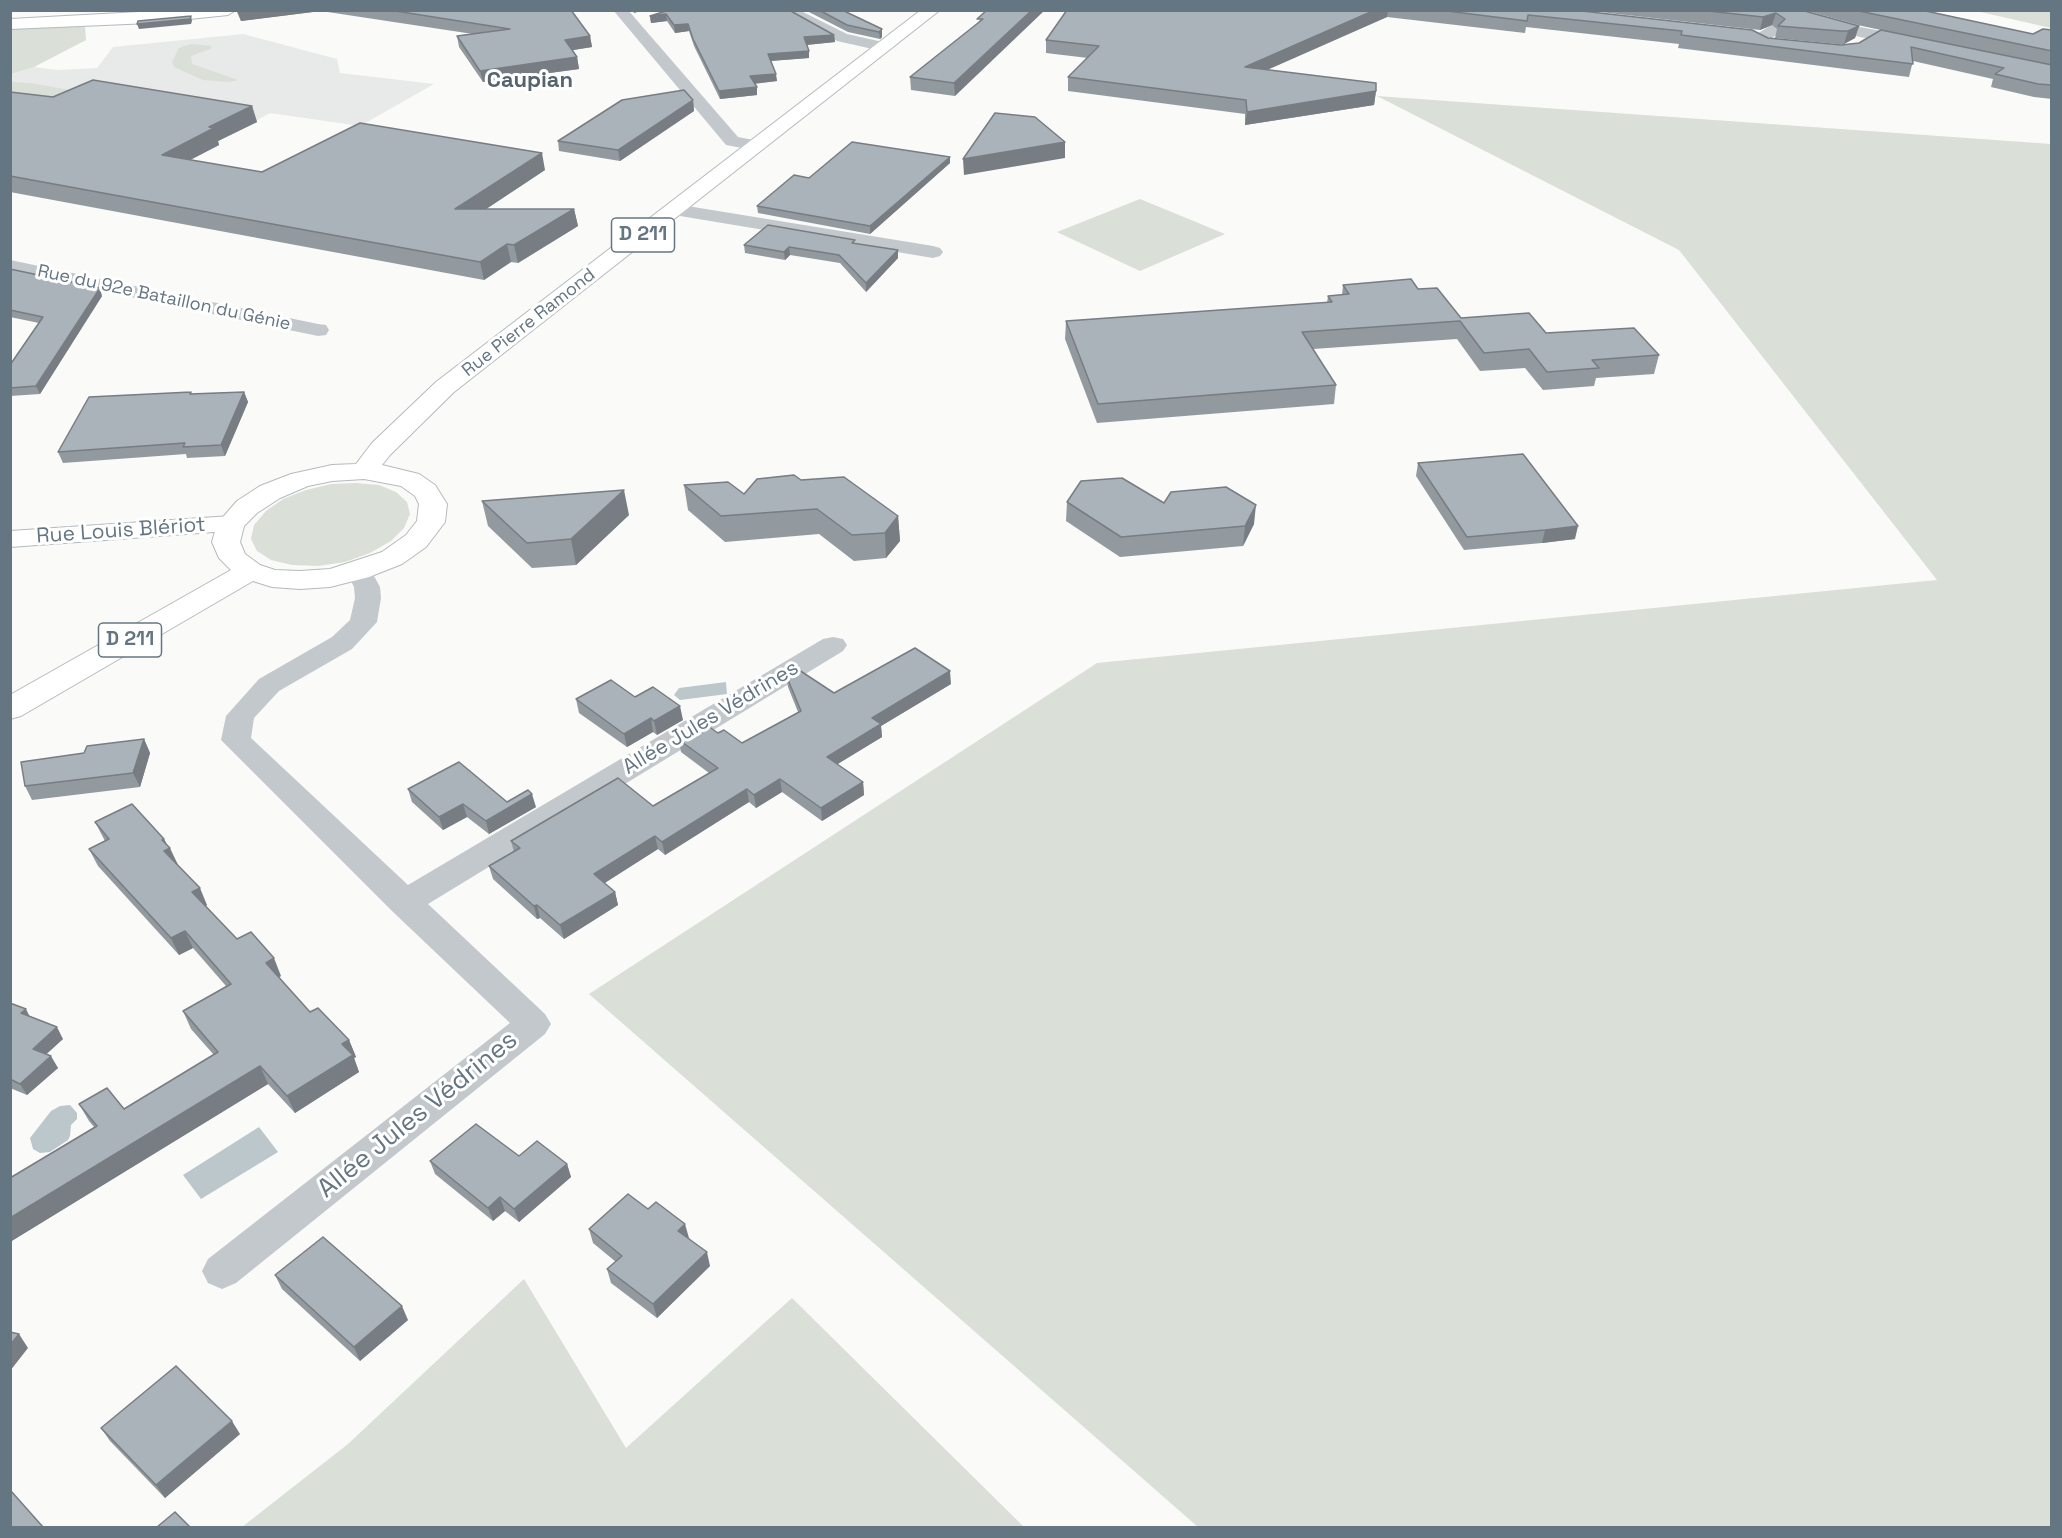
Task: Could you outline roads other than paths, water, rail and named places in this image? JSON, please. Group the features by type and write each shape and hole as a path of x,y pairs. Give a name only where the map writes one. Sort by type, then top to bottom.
{"main road":[{"path":"10,24 151,18 228,10"},
{"name":"Rue Pierre Ramond","path":"364,471 381,449 445,387 932,10"},
{"path":"364,471 389,474 410,480 425,491 433,504 431,522 417,541 392,558 359,571 330,578 300,580 272,578 250,571 233,558 226,542 231,524 247,507 270,492 300,480 332,473 364,471"},
{"name":"Rue Louis Blériot","path":"10,539 231,524"},
{"name":"D 211","path":"10,709 250,571"}],"street":[{"path":"787,10 842,38 886,46"},
{"path":"1774,10 1797,16 1858,40 1935,46"},
{"path":"625,16 652,16"},
{"path":"625,16 732,141 758,146"},
{"path":"1797,16 1757,40 1802,48"},
{"path":"1739,35 1762,37"},
{"path":"675,210 933,252"},
{"name":"Rue du 92e Bataillon du Génie","path":"10,266 318,330"},
{"name":"Allée Jules Védrines","path":"222,1271 533,1024 236,740 240,716 269,685 342,643 363,622 368,598 367,587 359,571"},
{"name":"Allée Jules Védrines","path":"404,903 833,645"}],"district":[{"name":"Caupian","path":"530,81"}]}
